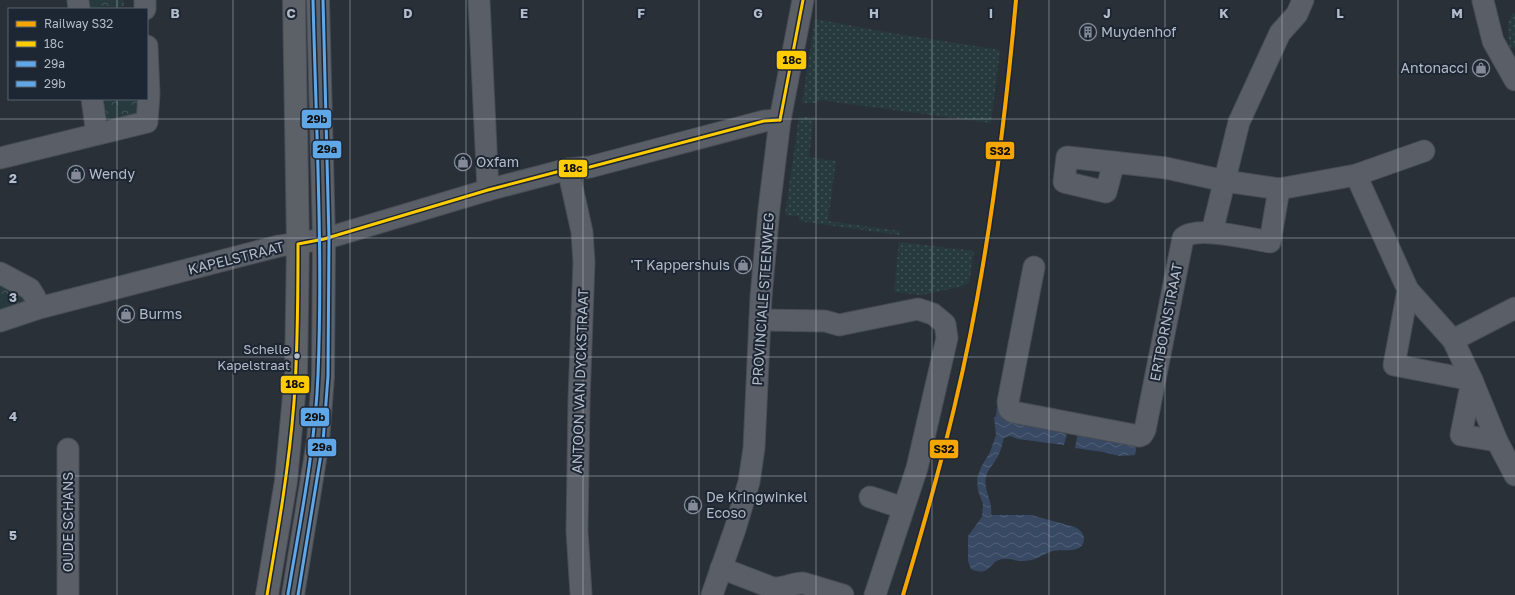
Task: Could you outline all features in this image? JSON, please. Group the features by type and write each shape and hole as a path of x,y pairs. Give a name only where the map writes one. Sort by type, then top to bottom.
{"main road":[{"path":"266,595 286,481 296,374 298,244 294,0"},
{"path":"293,595 318,441 322,376 324,239 318,0"}],"street":[{"path":"479,0 488,190"},
{"name":"PROVINCIALE STEENWEG","path":"712,595 735,529 749,482 754,448 760,320 769,210 780,120 803,0"},
{"path":"1279,189 1270,242 1212,232 1239,122 1280,33 1297,14 1303,0"},
{"path":"1484,0 1493,41 1515,80"},
{"path":"0,158 147,122 149,94 148,70"},
{"path":"92,100 97,134"},
{"name":"KAPELSTRAAT","path":"0,321 39,308 279,246 324,239 488,190 568,169 590,167 764,121 780,120"},
{"path":"1114,162 1166,168 1225,181 1279,189 1356,174 1424,151"},
{"name":"ANTOON VAN DYCKSTRAAT","path":"568,169 582,232 584,262 579,400 577,531 581,594"},
{"path":"1356,174 1408,290 1453,340 1472,380 1497,441 1515,475"},
{"name":"ERTBORNSTRAAT","path":"1034,267 1008,402 1009,409 1013,412 1134,436 1142,435 1145,430 1183,238 1190,234 1212,232"},
{"path":"0,273 30,289 39,308"},
{"path":"1408,290 1394,365 1472,380"},
{"path":"1453,340 1515,308"},
{"path":"760,320 825,322 839,325 918,309 933,314 945,324 947,338 917,468 875,595"},
{"path":"1472,380 1461,435 1497,441"},
{"name":"OUDE SCHANS","path":"68,448 68,595"},
{"path":"870,497 903,508"},
{"path":"721,568 773,588 779,589 797,583 803,583 843,595"}],"green space":[{"path":"84,0 124,0 124,6 85,8"},
{"path":"1513,13 1515,13 1515,46 1514,48 1510,48 1508,25"},
{"path":"815,19 1000,50 991,123 820,100 816,103 802,103"},
{"path":"96,100 139,100 137,115 105,125"},
{"path":"799,117 814,117 809,157 836,161 828,221 900,231 899,235 799,221 799,216 785,215"},
{"path":"899,242 974,251 969,283 963,286 922,295 894,292"},
{"path":"0,282 17,290 25,299 23,303 0,313"}],"water":[{"path":"1002,415 1068,429 1064,445 1018,439 1010,436 1004,438 999,454 988,471 985,482 991,505 991,514 1031,515 1075,527 1079,529 1084,539 1080,548 1046,553 1035,559 1029,560 998,560 986,570 978,571 971,569 968,561 968,536 982,517 983,504 978,491 977,479 981,467 990,452 996,435 994,417"},
{"path":"1078,432 1137,445 1135,455 1120,456 1075,448"}],"waterway":[{"path":"998,416 999,407"}],"rail line":[{"name":"S32","path":"903,595 944,448 970,337 995,187 1009,75 1016,0"}],"transit line":[{"name":"29b","path":"288,594 314,430 318,375 320,282 313,0"},
{"name":"29a","path":"298,595 323,442 328,376 329,239 323,0"},
{"name":"18c","path":"780,120 803,0"},
{"name":"18c","path":"267,595 283,499 292,426 297,343 298,244 324,239 488,190 568,169 590,167 764,121 780,120"}],"place":[{"name":"Muydenhof","path":"1088,32"},
{"name":"Antonacci","path":"1481,68"},
{"name":"Oxfam","path":"463,162"},
{"name":"Wendy","path":"76,174"},
{"name":"'T Kappershuis","path":"743,265"},
{"name":"Burms","path":"126,314"},
{"name":"Schelle Kapelstraat","path":"297,356"},
{"name":"De Kringwinkel Ecoso","path":"693,505"}]}
